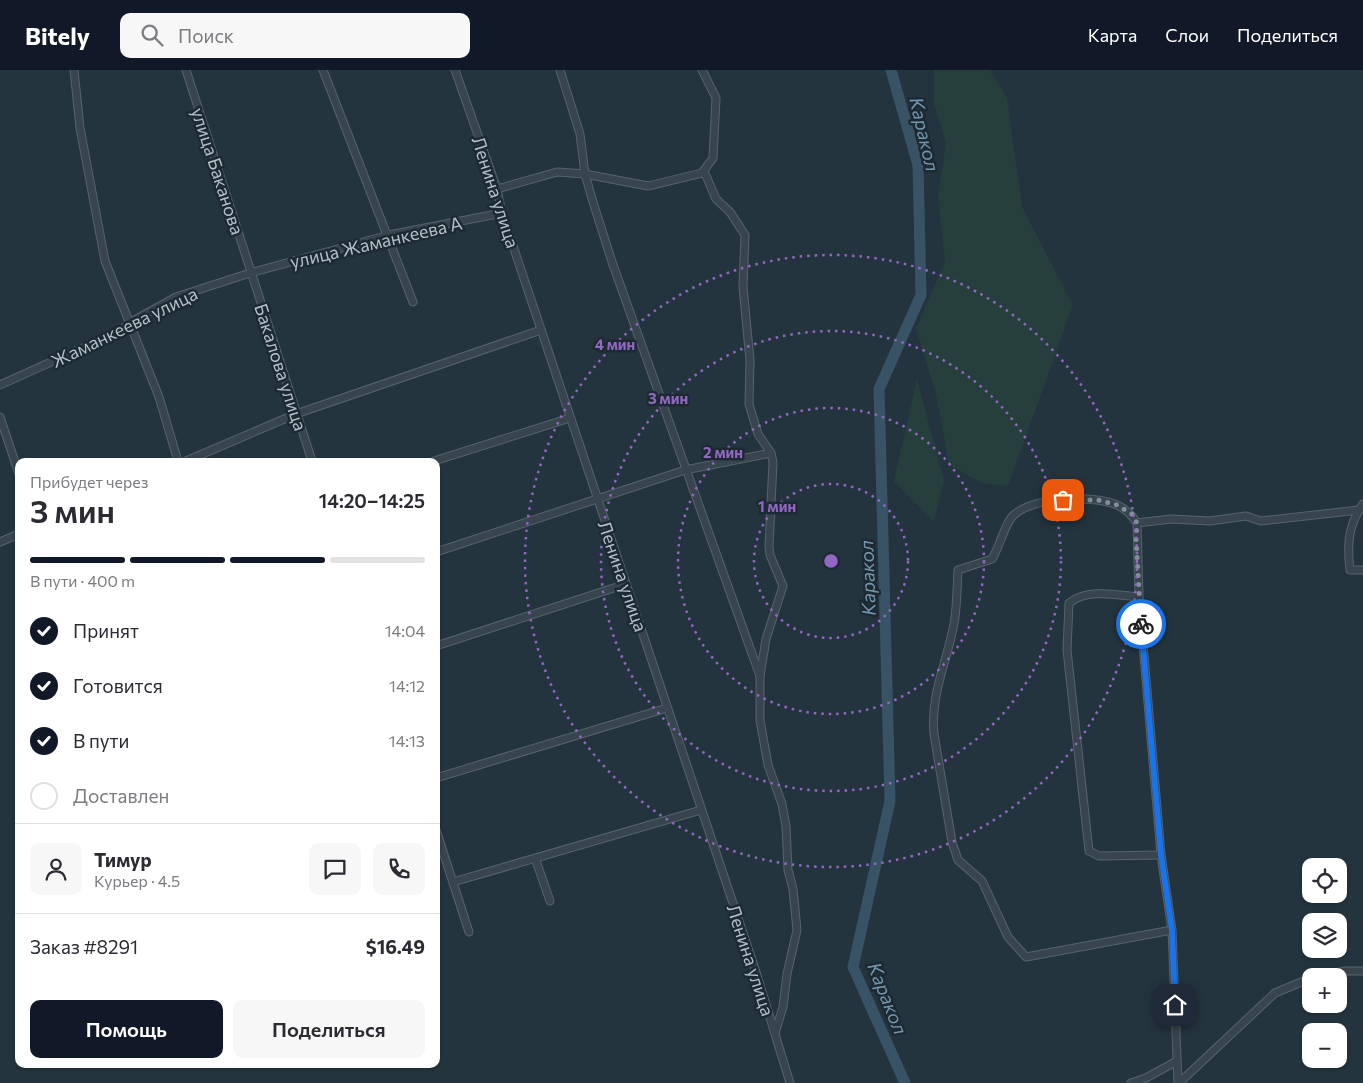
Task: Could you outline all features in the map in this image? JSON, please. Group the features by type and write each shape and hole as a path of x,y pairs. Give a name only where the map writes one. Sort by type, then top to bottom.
{"street":[{"path":"74,70 80,128 106,261 159,397 177,458"},
{"name":"улица Баканова","path":"186,70 250,273"},
{"path":"323,70 413,302"},
{"name":"Ленина улица","path":"455,70 497,189 502,213 702,810 790,1083"},
{"path":"560,70 580,134 585,174 612,262 760,676"},
{"path":"497,189 557,172 585,174 648,186 702,174 713,158 716,98 702,70"},
{"path":"704,171 716,199 730,212 745,235 743,287 750,360 750,404 758,434 771,453 773,476 769,547 770,555 782,586 766,639 760,676 763,741 782,804 786,826 788,870 794,889 797,930 787,974 783,1007 775,1034"},
{"name":"улица Жаманкеева А","path":"250,273 388,235 502,213"},
{"name":"Жаманкеева улица","path":"0,385 120,331 131,322 176,297 250,273"},
{"name":"Бакалова улица","path":"250,273 311,458"},
{"path":"193,458 296,414 541,330"},
{"path":"0,417 15,462"},
{"path":"440,459 570,418"},
{"path":"440,551 685,470 771,453"},
{"path":"1172,930 1026,957 1008,937 982,881 958,860 952,842 932,718 935,695 954,624 958,570 992,559 1012,515 1020,510 1038,504 1063,500 1098,500 1117,505 1132,514 1137,523 1139,597 1161,855 1172,930 1179,1083"},
{"path":"1137,523 1171,519 1210,521 1246,516 1261,521 1361,507"},
{"path":"1361,507 1352,521 1347,545 1350,570 1363,570"},
{"path":"0,542 15,536"},
{"path":"440,645 626,584"},
{"path":"1139,597 1083,594 1074,598 1068,603 1067,650 1090,851 1099,856 1161,855"},
{"path":"440,777 667,708"},
{"path":"453,882 702,810"},
{"path":"440,842 469,932"},
{"path":"535,858 550,902"},
{"path":"1347,971 1363,971"},
{"path":"1179,1083 1275,993 1302,982"},
{"path":"1131,1083 1146,1078 1177,1061"}],"green space":[{"path":"934,70 990,70 1007,98 1022,207 1073,305 1008,486 982,483 949,465 936,394 916,329 945,262 938,196 946,143 934,103"},
{"path":"917,379 944,480 934,522 894,481"}],"waterway":[{"name":"Каракол","path":"891,70 918,165 921,295 879,389 890,801 853,967 905,1083"}],"way so far":[{"path":"1063,500 1098,500 1117,505 1132,514 1137,523 1136,538 1141,624"}],"route":[{"path":"1141,624 1161,855 1172,930 1175,1005"}]}
